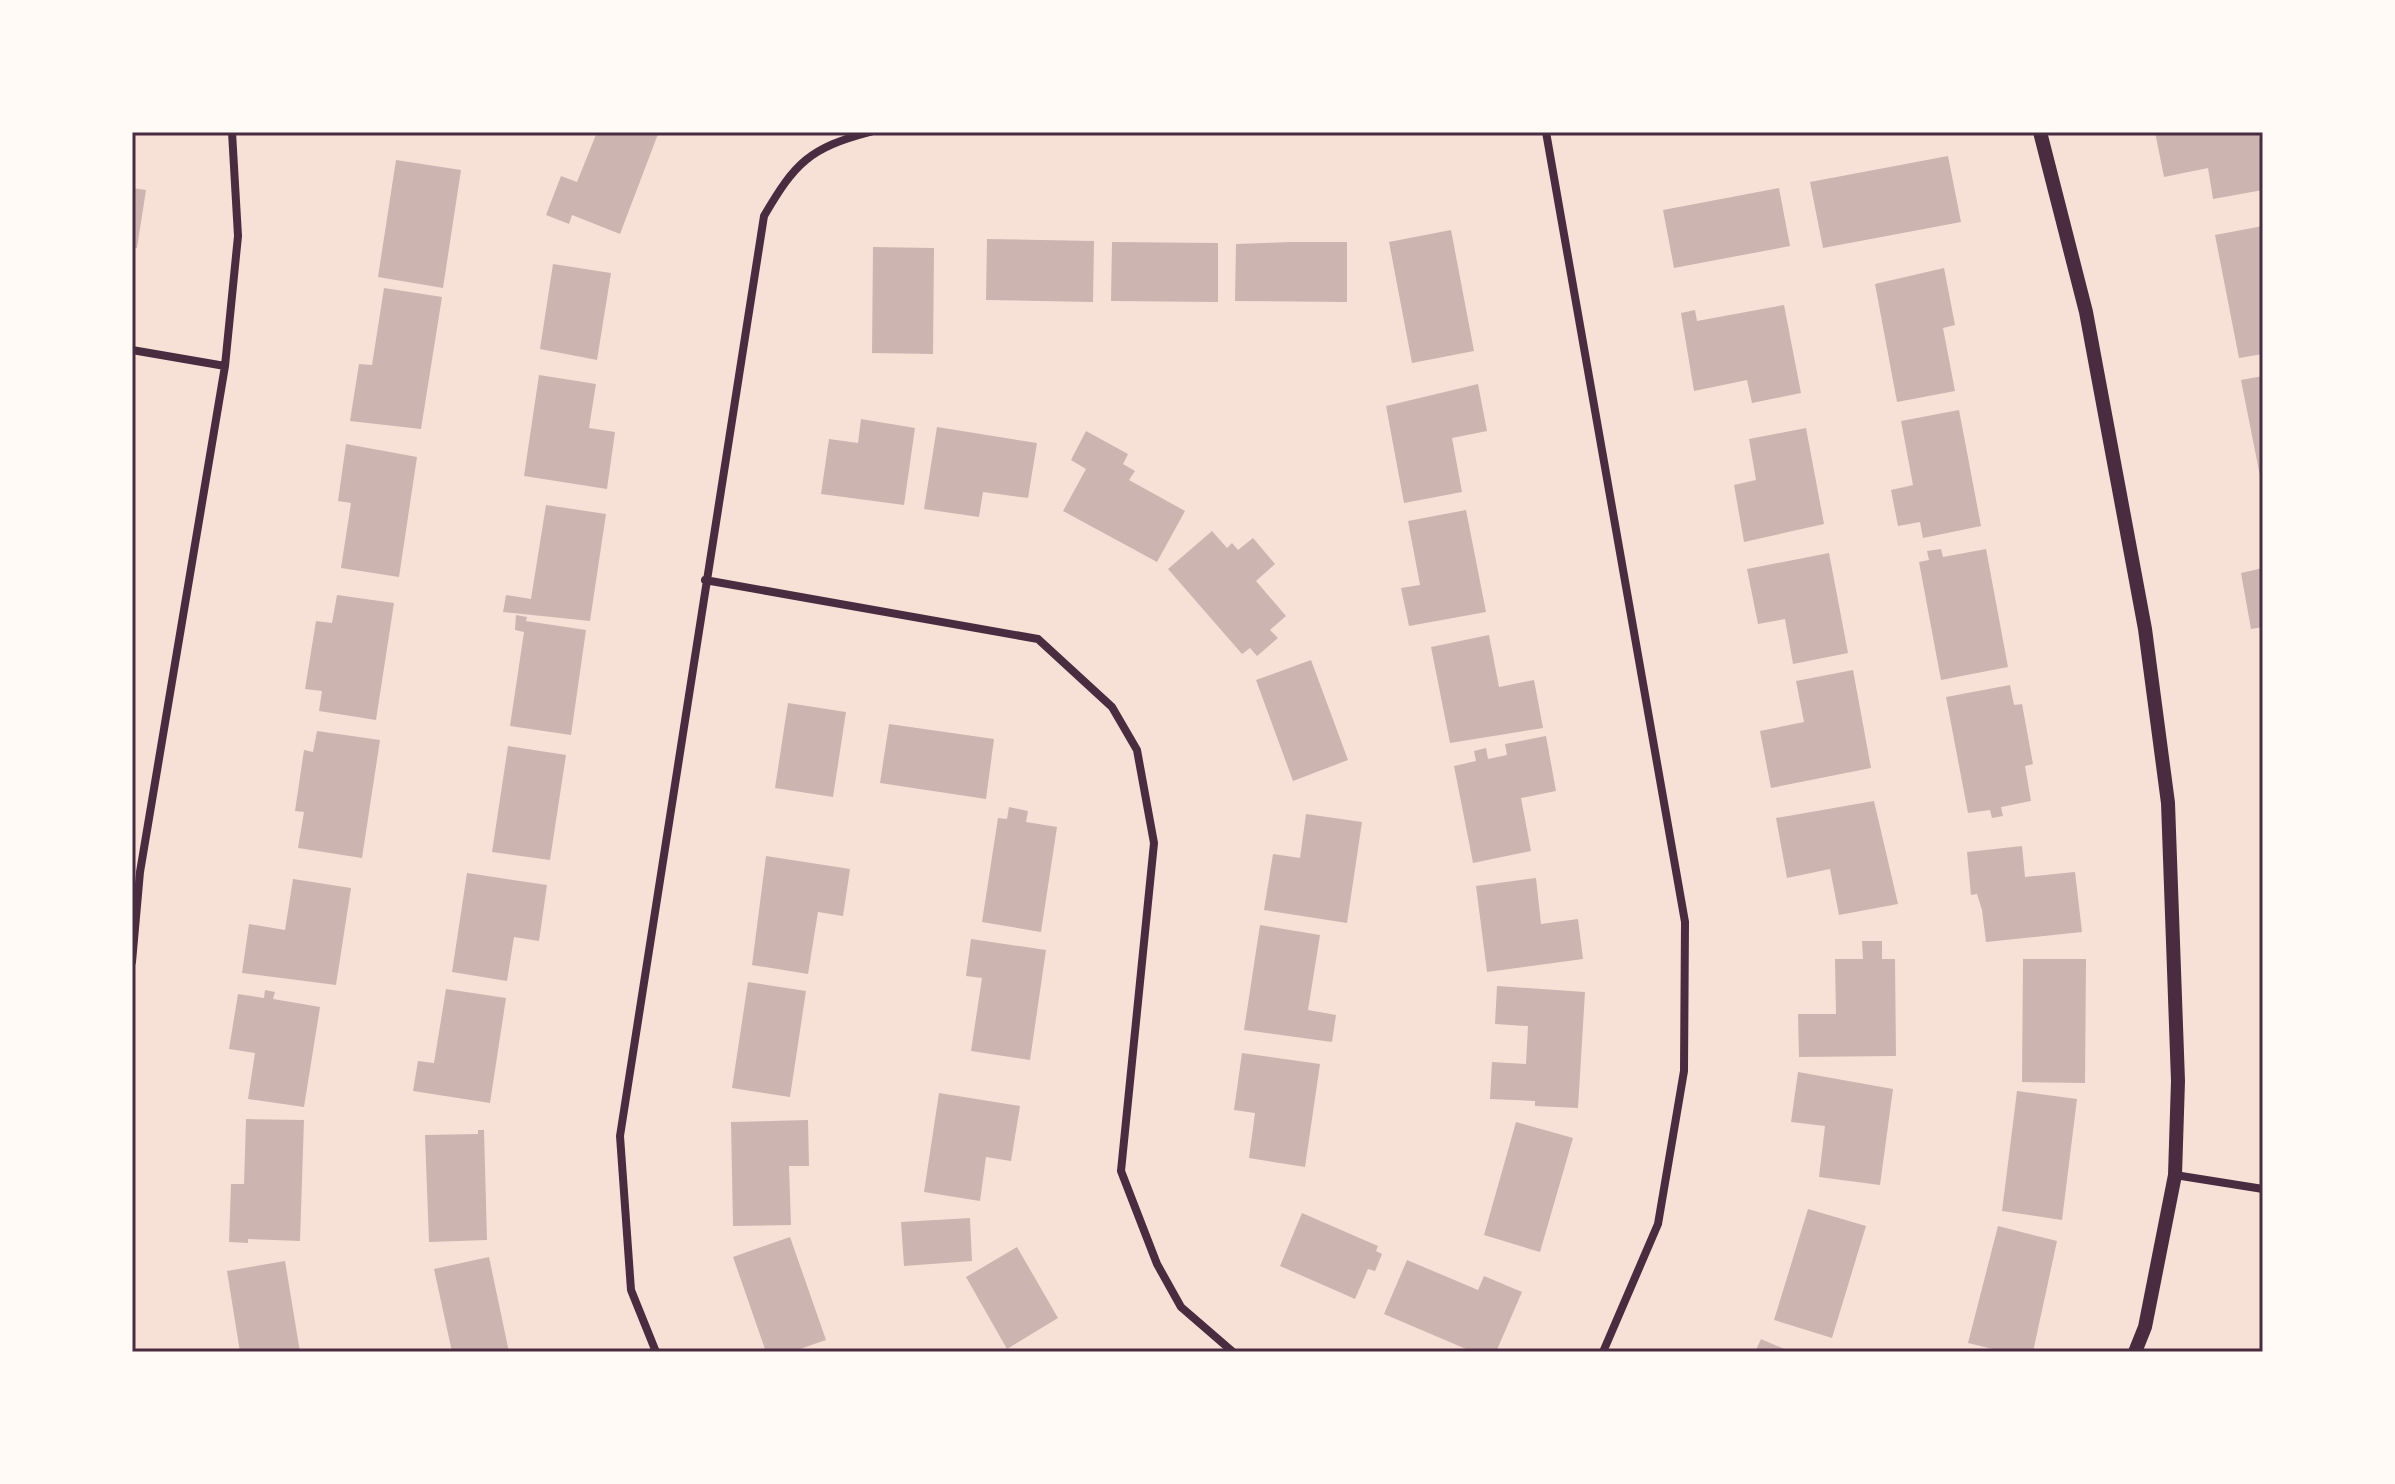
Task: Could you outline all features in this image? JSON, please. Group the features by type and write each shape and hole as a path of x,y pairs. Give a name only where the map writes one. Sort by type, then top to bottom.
{"street":[{"path":"132,962 136,871 225,366 238,236 232,132"},
{"path":"656,1352 631,1290 620,1136 764,216 789,173 833,142 870,132"},
{"path":"1546,132 1685,922 1684,1071 1658,1224 1603,1352"},
{"path":"2040,132 2086,312 2145,629 2168,803 2178,1081 2175,1175 2145,1327 2135,1352"},
{"path":"132,350 225,366"},
{"path":"705,580 1038,639 1112,707 1137,750 1154,843 1121,1171 1157,1264 1181,1307 1233,1352"},
{"path":"2175,1175 2263,1189"}],"building":[{"path":"597,132 658,134 620,234 572,215 569,224 546,215 561,176 577,182"},
{"path":"2155,132 2258,132 2263,150 2263,190 2213,199 2208,168 2164,177"},
{"path":"1948,156 1961,222 1823,248 1810,182"},
{"path":"396,160 461,170 443,288 378,277"},
{"path":"132,188 146,190 137,248 132,248"},
{"path":"1779,188 1790,246 1674,268 1663,210"},
{"path":"2263,226 2263,354 2239,358 2215,235"},
{"path":"1451,230 1474,351 1412,363 1389,242"},
{"path":"987,239 1094,241 1093,302 986,300"},
{"path":"1112,242 1218,243 1218,302 1111,301"},
{"path":"1347,242 1347,302 1235,301 1236,244"},
{"path":"873,247 934,248 933,354 872,353"},
{"path":"553,264 611,273 597,360 540,349"},
{"path":"1944,268 1955,325 1943,328 1955,391 1897,402 1875,284"},
{"path":"384,288 442,297 421,429 350,421 359,364 372,365"},
{"path":"1784,305 1801,393 1752,403 1747,380 1694,391 1681,313 1695,310 1697,321"},
{"path":"539,375 596,384 589,428 615,432 607,489 524,476"},
{"path":"2263,376 2263,486 2262,486 2241,380"},
{"path":"1478,384 1487,431 1452,438 1462,492 1404,503 1386,406"},
{"path":"1959,410 1981,526 1923,538 1920,522 1898,526 1891,490 1913,485 1901,421"},
{"path":"861,419 915,428 904,505 821,494 829,439 858,443"},
{"path":"937,427 1037,443 1028,498 983,492 979,517 924,509"},
{"path":"1806,428 1824,524 1744,542 1734,485 1756,480 1749,439"},
{"path":"1086,431 1128,454 1123,464 1135,471 1129,480 1185,511 1157,562 1063,511 1086,469 1071,460"},
{"path":"346,444 417,457 399,577 341,568 351,503 338,501"},
{"path":"546,505 606,514 590,621 503,612 506,595 531,599"},
{"path":"1466,510 1486,612 1409,626 1401,588 1420,585 1408,521"},
{"path":"1212,531 1227,548 1232,543 1238,550 1253,538 1275,564 1256,581 1286,616 1270,630 1278,638 1257,656 1250,648 1242,654 1168,569"},
{"path":"1941,549 1943,557 1986,549 2008,667 1941,680 1919,562 1929,560 1927,551"},
{"path":"1829,553 1848,653 1793,664 1785,619 1758,624 1747,569"},
{"path":"2263,568 2263,627 2251,629 2241,573"},
{"path":"337,595 394,603 376,720 319,711 322,691 305,689 316,621 332,623"},
{"path":"516,615 527,617 526,621 586,630 571,735 510,726 524,632 515,630"},
{"path":"1489,635 1499,687 1534,680 1543,728 1450,743 1431,647"},
{"path":"1311,660 1348,760 1293,781 1256,680"},
{"path":"1853,670 1871,768 1771,788 1760,731 1804,722 1796,681"},
{"path":"2010,685 2014,705 2022,704 2033,764 2025,766 2031,801 2001,807 2003,816 1992,818 1990,810 1968,813 1946,697"},
{"path":"788,703 846,712 833,797 775,788"},
{"path":"889,724 994,739 986,799 880,783"},
{"path":"317,731 380,740 362,858 298,848 304,812 295,811 304,750 313,752"},
{"path":"1546,736 1556,791 1521,798 1531,851 1473,863 1454,766 1476,761 1474,751 1486,748 1488,759 1507,755 1505,744"},
{"path":"508,746 566,755 550,860 492,852"},
{"path":"1874,801 1898,904 1839,915 1830,869 1787,878 1776,818"},
{"path":"1009,807 1028,811 1026,822 1057,827 1041,932 982,922 998,818 1007,819"},
{"path":"1306,814 1362,822 1347,923 1264,910 1273,854 1300,858"},
{"path":"2022,846 2025,877 2075,872 2082,932 1986,942 1977,894 1971,895 1967,852"},
{"path":"766,856 850,869 843,916 818,912 808,974 752,965"},
{"path":"467,873 547,885 539,941 514,937 507,981 452,972"},
{"path":"1536,878 1541,924 1578,919 1583,959 1487,972 1476,886"},
{"path":"293,879 351,888 336,985 242,973 249,924 285,930"},
{"path":"1260,925 1320,935 1308,1010 1336,1015 1332,1042 1244,1030"},
{"path":"971,939 1046,950 1030,1060 971,1051 982,978 966,976"},
{"path":"1862,941 1882,941 1882,959 1895,959 1896,1056 1799,1057 1798,1014 1836,1014 1835,959 1863,959"},
{"path":"2023,959 2086,959 2085,1083 2022,1082"},
{"path":"748,982 806,991 790,1097 732,1088"},
{"path":"1497,986 1585,992 1578,1108 1535,1106 1535,1101 1490,1099 1492,1062 1526,1064 1528,1026 1495,1024"},
{"path":"446,989 506,998 490,1103 413,1091 418,1061 434,1063"},
{"path":"265,990 275,992 273,999 320,1007 304,1107 248,1099 255,1053 229,1049 238,994 264,998"},
{"path":"1242,1053 1320,1064 1305,1167 1249,1158 1255,1113 1234,1110"},
{"path":"1798,1072 1893,1089 1880,1185 1819,1177 1825,1126 1791,1122"},
{"path":"2017,1091 2077,1099 2062,1220 2002,1211"},
{"path":"939,1093 1020,1106 1011,1161 986,1157 980,1201 924,1192"},
{"path":"246,1119 304,1120 300,1241 248,1239 248,1243 229,1242 231,1184 244,1184"},
{"path":"808,1120 809,1166 789,1166 791,1225 733,1226 731,1122"},
{"path":"1516,1122 1573,1138 1540,1252 1484,1235"},
{"path":"478,1130 484,1130 487,1240 429,1242 425,1135 478,1134"},
{"path":"1808,1209 1866,1226 1832,1338 1774,1320"},
{"path":"1302,1213 1378,1246 1376,1251 1382,1254 1375,1271 1368,1269 1355,1299 1280,1266"},
{"path":"970,1218 972,1261 904,1266 901,1222"},
{"path":"1998,1226 2057,1241 2033,1352 2005,1352 1968,1343"},
{"path":"790,1237 826,1340 791,1352 766,1352 733,1257"},
{"path":"1017,1247 1058,1318 1007,1349 966,1277"},
{"path":"489,1257 509,1352 452,1352 434,1269"},
{"path":"1407,1260 1478,1290 1484,1276 1522,1292 1496,1352 1473,1352 1384,1314"},
{"path":"285,1261 300,1352 240,1352 227,1271"},
{"path":"1761,1339 1791,1352 1755,1352"}]}
